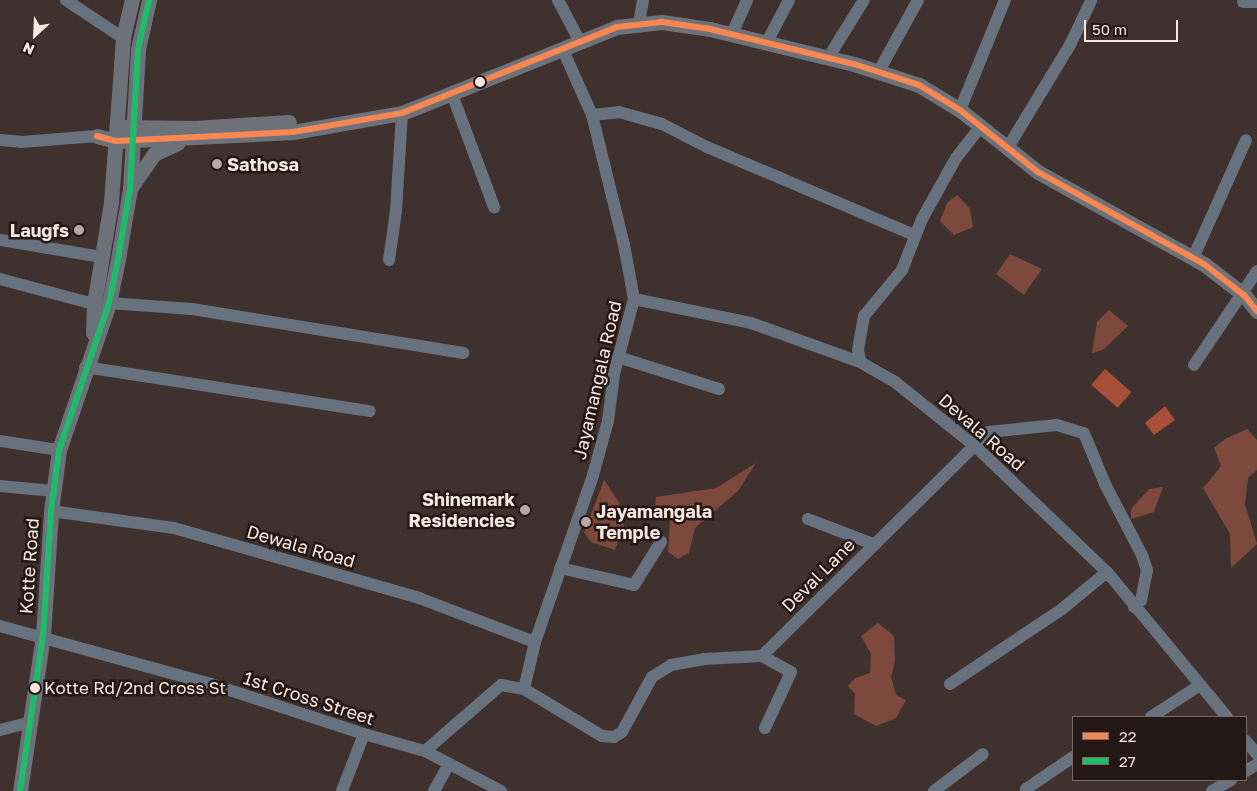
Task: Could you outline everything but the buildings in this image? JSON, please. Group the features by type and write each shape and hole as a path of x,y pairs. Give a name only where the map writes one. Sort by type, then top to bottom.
{"main road":[{"name":"Kotte Road","path":"20,791 32,722 43,636 51,511 59,450 92,347 130,188 138,50 149,0"},
{"name":"Kotte Road","path":"102,303 102,257 116,134 123,38 130,3"},
{"path":"97,136 132,134 192,139 293,132 323,125 402,113 579,40 639,23 662,22 767,42 879,71 919,85 960,110 1006,149 1065,188 1193,258 1244,296 1257,311"},
{"path":"132,134 294,122 323,125"},
{"path":"130,188 154,154 192,139"}],"street":[{"path":"66,0 123,38"},
{"path":"558,0 579,40"},
{"path":"639,23 643,0"},
{"path":"732,34 747,0"},
{"path":"767,42 789,0"},
{"path":"828,58 864,0"},
{"path":"879,71 918,0"},
{"path":"960,110 1005,0"},
{"path":"1006,149 1070,45 1091,1"},
{"path":"1243,2 1257,2"},
{"name":"Jayamangala Road","path":"524,689 535,642 593,474 608,421 618,356 634,299 624,245 592,116 562,48"},
{"path":"452,94 494,207"},
{"path":"592,116 619,112 662,124 707,147 914,236"},
{"path":"389,260 396,211 402,113"},
{"path":"860,362 858,350 864,316 902,270 914,236 956,158 980,126"},
{"path":"0,140 21,142 97,136"},
{"path":"1193,258 1246,140"},
{"path":"0,240 102,257"},
{"path":"1194,365 1244,296 1257,271"},
{"path":"0,279 102,303 192,309 462,353"},
{"name":"Devala Road","path":"634,299 750,323 860,362 895,382 975,446 1107,572 1134,607 1226,716"},
{"path":"618,356 719,389"},
{"path":"85,367 370,411"},
{"name":"Deval Lane","path":"762,656 988,432 1057,425 1084,433 1105,484 1138,547 1147,570 1144,592 1134,607"},
{"path":"0,441 59,450"},
{"path":"0,486 54,491"},
{"name":"Dewala Road","path":"51,511 174,528 419,598 535,642"},
{"path":"808,519 873,544"},
{"path":"560,568 634,585 660,542"},
{"path":"950,684 1062,610 1107,572"},
{"name":"1st Cross Street","path":"0,626 43,636 210,684 364,734 424,751 501,791"},
{"path":"424,751 501,686 524,689 602,736 614,737 622,732 652,677 671,665 704,659 762,656 791,672 765,728"},
{"path":"1153,716 1200,685"},
{"path":"0,730 32,722"},
{"path":"342,791 364,734"},
{"path":"934,791 983,754"},
{"path":"1026,789 1072,758"},
{"path":"434,791 450,764"},
{"path":"1212,791 1229,781"}],"shaded area":[{"path":"957,195 970,209 973,227 954,235 940,221 947,203"},
{"path":"1010,254 1042,269 1024,295 996,274"},
{"path":"1109,310 1128,326 1103,350 1092,353 1097,322"},
{"path":"1105,369 1131,392 1118,408 1091,385"},
{"path":"1165,406 1175,420 1154,435 1145,423"},
{"path":"1247,429 1257,440 1257,470 1248,478 1245,504 1257,544 1231,568 1230,534 1203,488 1221,466 1214,448 1225,439"},
{"path":"756,463 738,491 695,528 689,553 678,559 668,552 670,521 655,513 656,497 716,488"},
{"path":"604,480 619,502 624,525 615,550 591,542 584,533"},
{"path":"1163,487 1154,512 1131,519 1131,509 1149,489"},
{"path":"878,623 894,636 895,661 891,677 896,695 906,700 896,718 876,726 854,714 855,694 848,686 855,678 870,673 871,654 861,636"}],"transit line":[{"name":"27","path":"20,791 43,636 51,511 59,450 109,303 118,259 130,189 138,49 149,0"},
{"name":"22","path":"97,136 116,141 293,132 402,113 617,27 662,22 710,29 854,64 919,85 960,110 1038,172 1204,264 1244,295 1257,311"}],"place":[{"name":"Sathosa","path":"217,164"},
{"name":"Laugfs","path":"79,230"},
{"name":"Shinemark Residencies","path":"525,510"},
{"name":"Jayamangala Temple","path":"586,522"},
{"name":"Kotte Rd/2nd Cross St","path":"35,688"}]}
